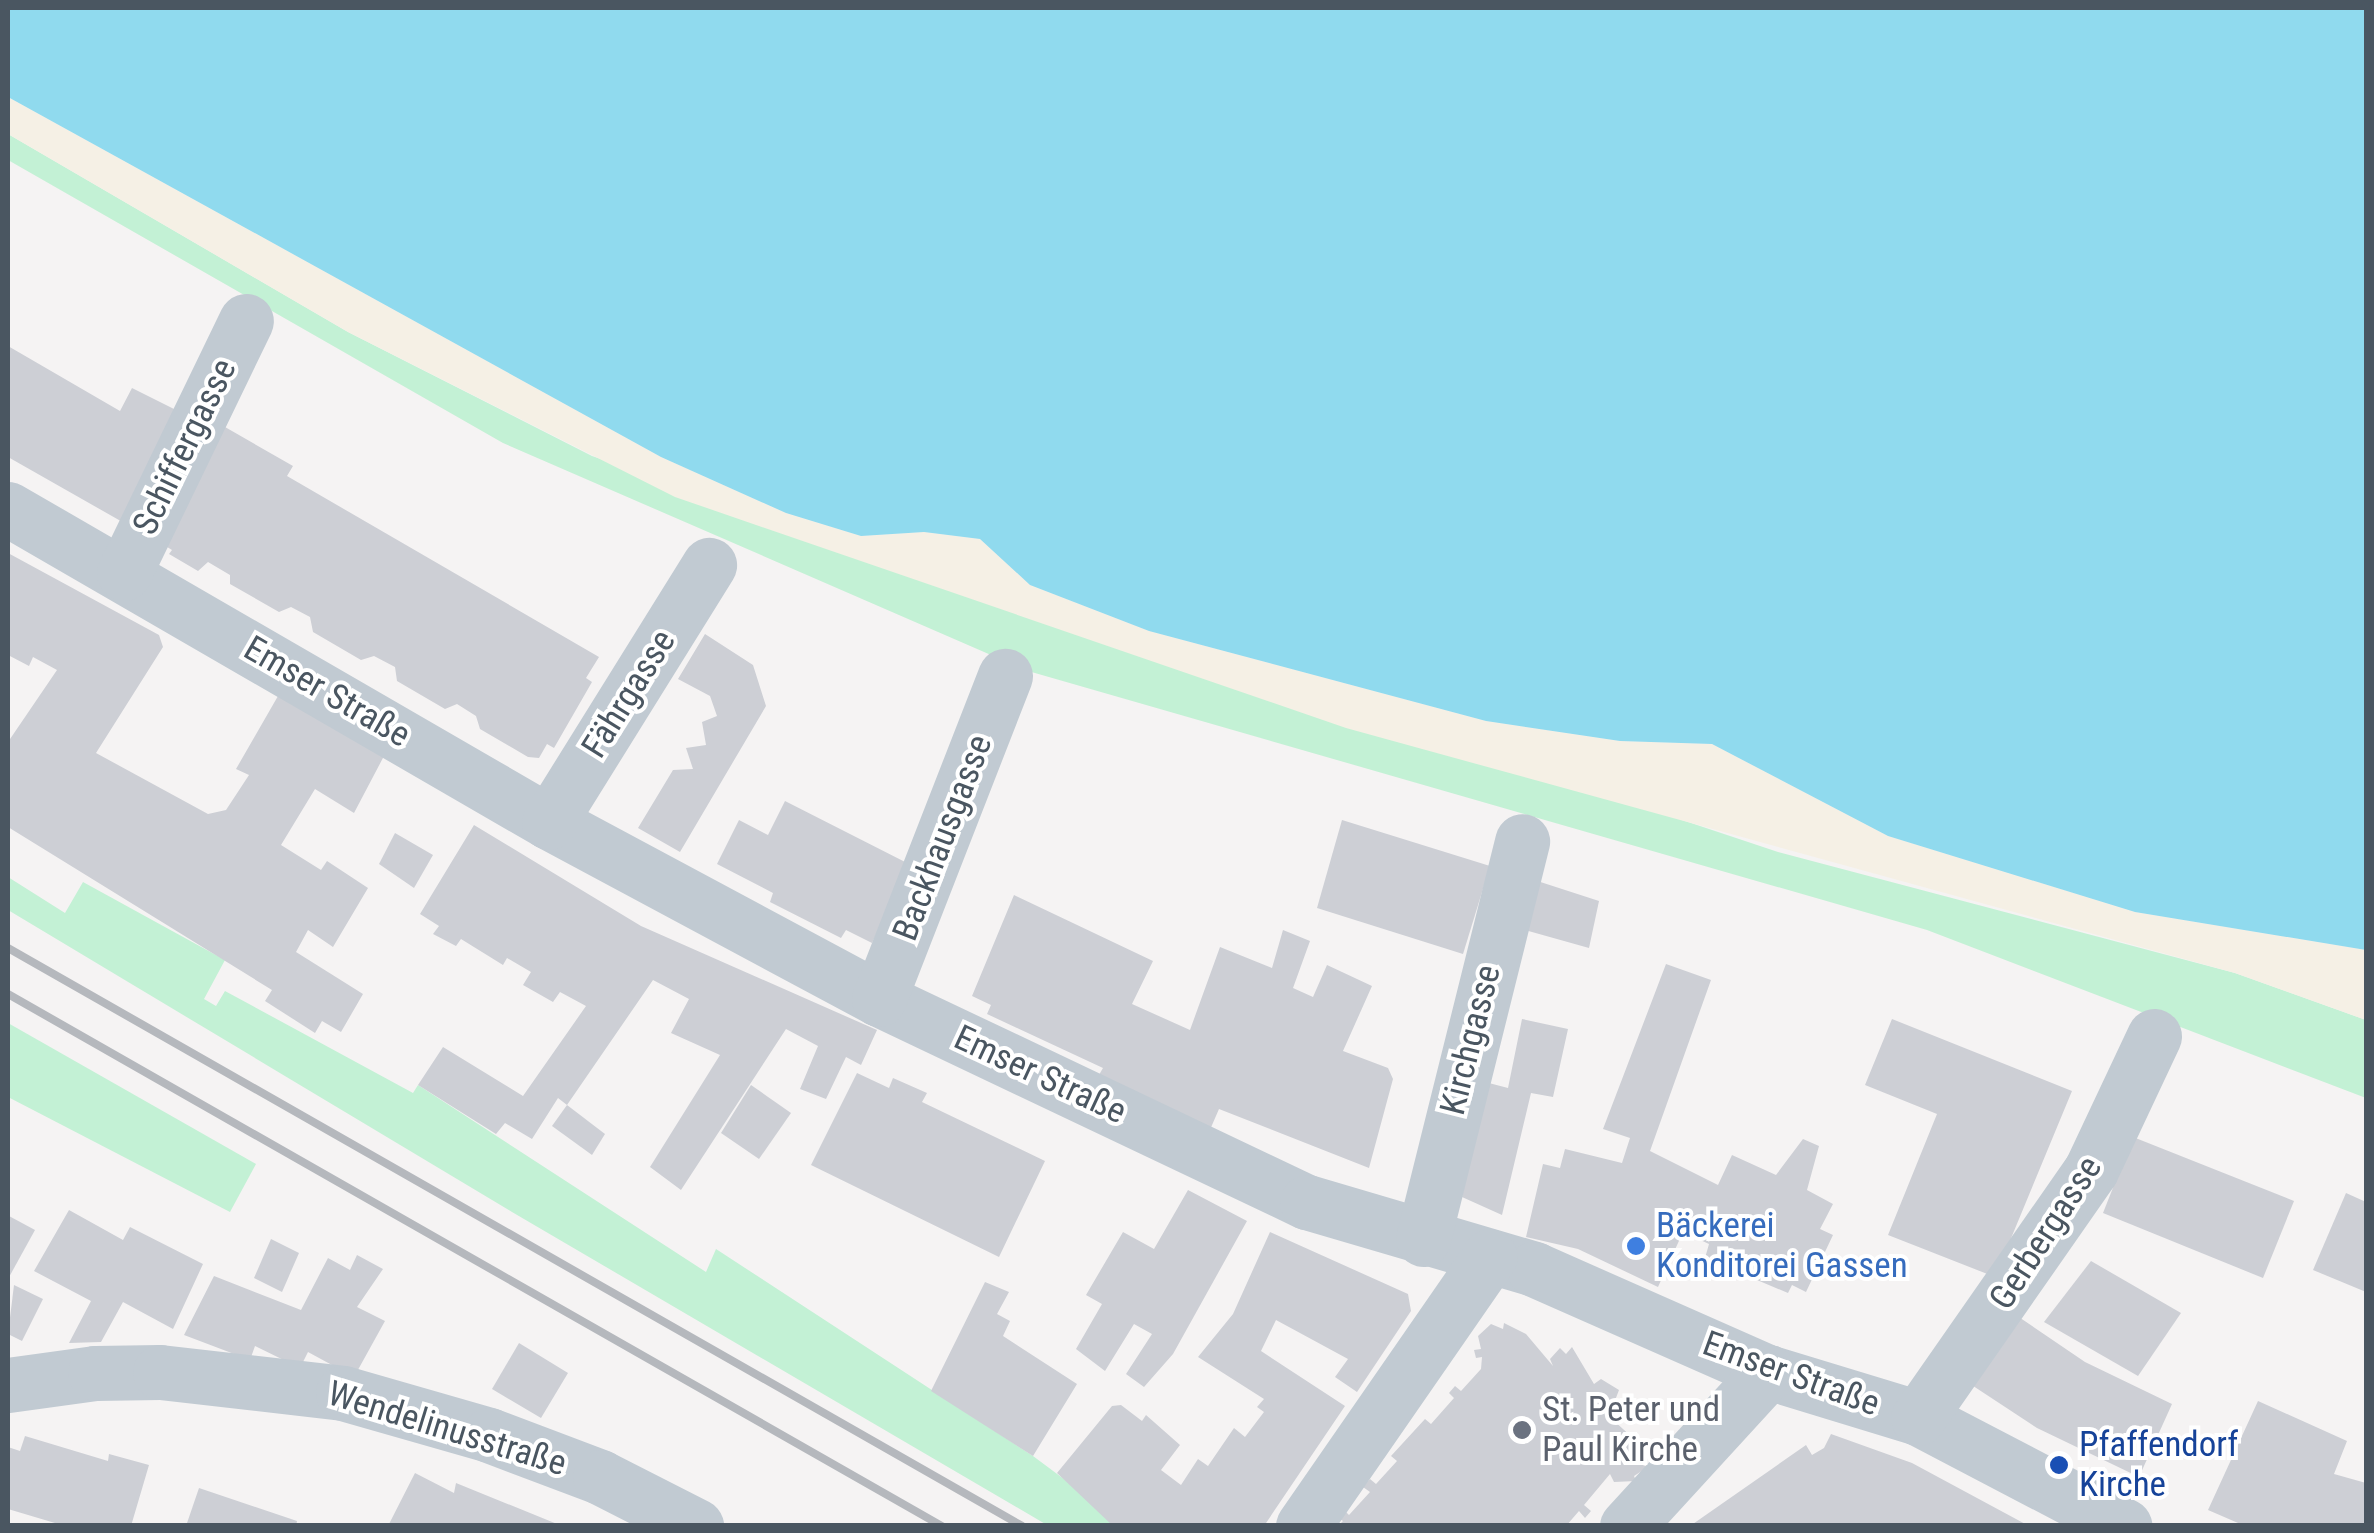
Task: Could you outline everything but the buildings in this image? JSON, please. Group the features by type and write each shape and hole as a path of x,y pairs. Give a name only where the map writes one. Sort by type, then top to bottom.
{"street":[{"name":"Schiffergasse","path":"124,574 246,321"},
{"name":"Emser Straße","path":"8,509 549,822 880,1000 1307,1202 1490,1256 1768,1372 1918,1418 2124,1526"},
{"name":"Fährgasse","path":"549,822 709,565"},
{"name":"Backhausgasse","path":"880,1000 1005,676"},
{"name":"Kirchgasse","path":"1424,1239 1522,840"},
{"name":"Gerbergasse","path":"1918,1418 2091,1170 2154,1036"},
{"path":"1303,1526 1490,1256"},
{"name":"Wendelinusstraße","path":"8,1385 94,1372 282,1382 407,1409 600,1477 696,1526"},
{"path":"1628,1526 1768,1372"}],"green space":[{"path":"8,134 348,332 592,456 1778,852 2235,973 2366,1020 2366,1098 1927,930 1028,671 503,443 8,160"},
{"path":"8,877 65,913 83,882 225,960 204,999 216,1006 225,991 413,1093 418,1085 706,1272 716,1249 1033,1456 1088,1497 1113,1525 1047,1525 512,1212 8,910"},
{"path":"8,1023 256,1164 230,1212 8,1097"}],"sand":[{"path":"8,97 661,457 786,513 861,536 924,532 980,539 1030,585 1149,631 1486,721 1620,741 1712,744 1888,836 2135,912 2366,950 2366,1020 2235,973 1346,728 675,497 348,332 8,134"}],"water":[{"path":"8,8 2366,8 2366,950 2135,912 1888,836 1712,744 1620,741 1486,721 1149,631 1030,585 980,539 924,532 861,536 786,513 661,457 8,97"}],"railway":[{"path":"8,948 1022,1526"},
{"path":"8,994 942,1526"}],"place":[{"name":"Bäckerei Konditorei Gassen","path":"1636,1246"},
{"name":"St. Peter und Paul Kirche","path":"1522,1430"},
{"name":"Pfaffendorf Kirche","path":"2059,1465"}]}
